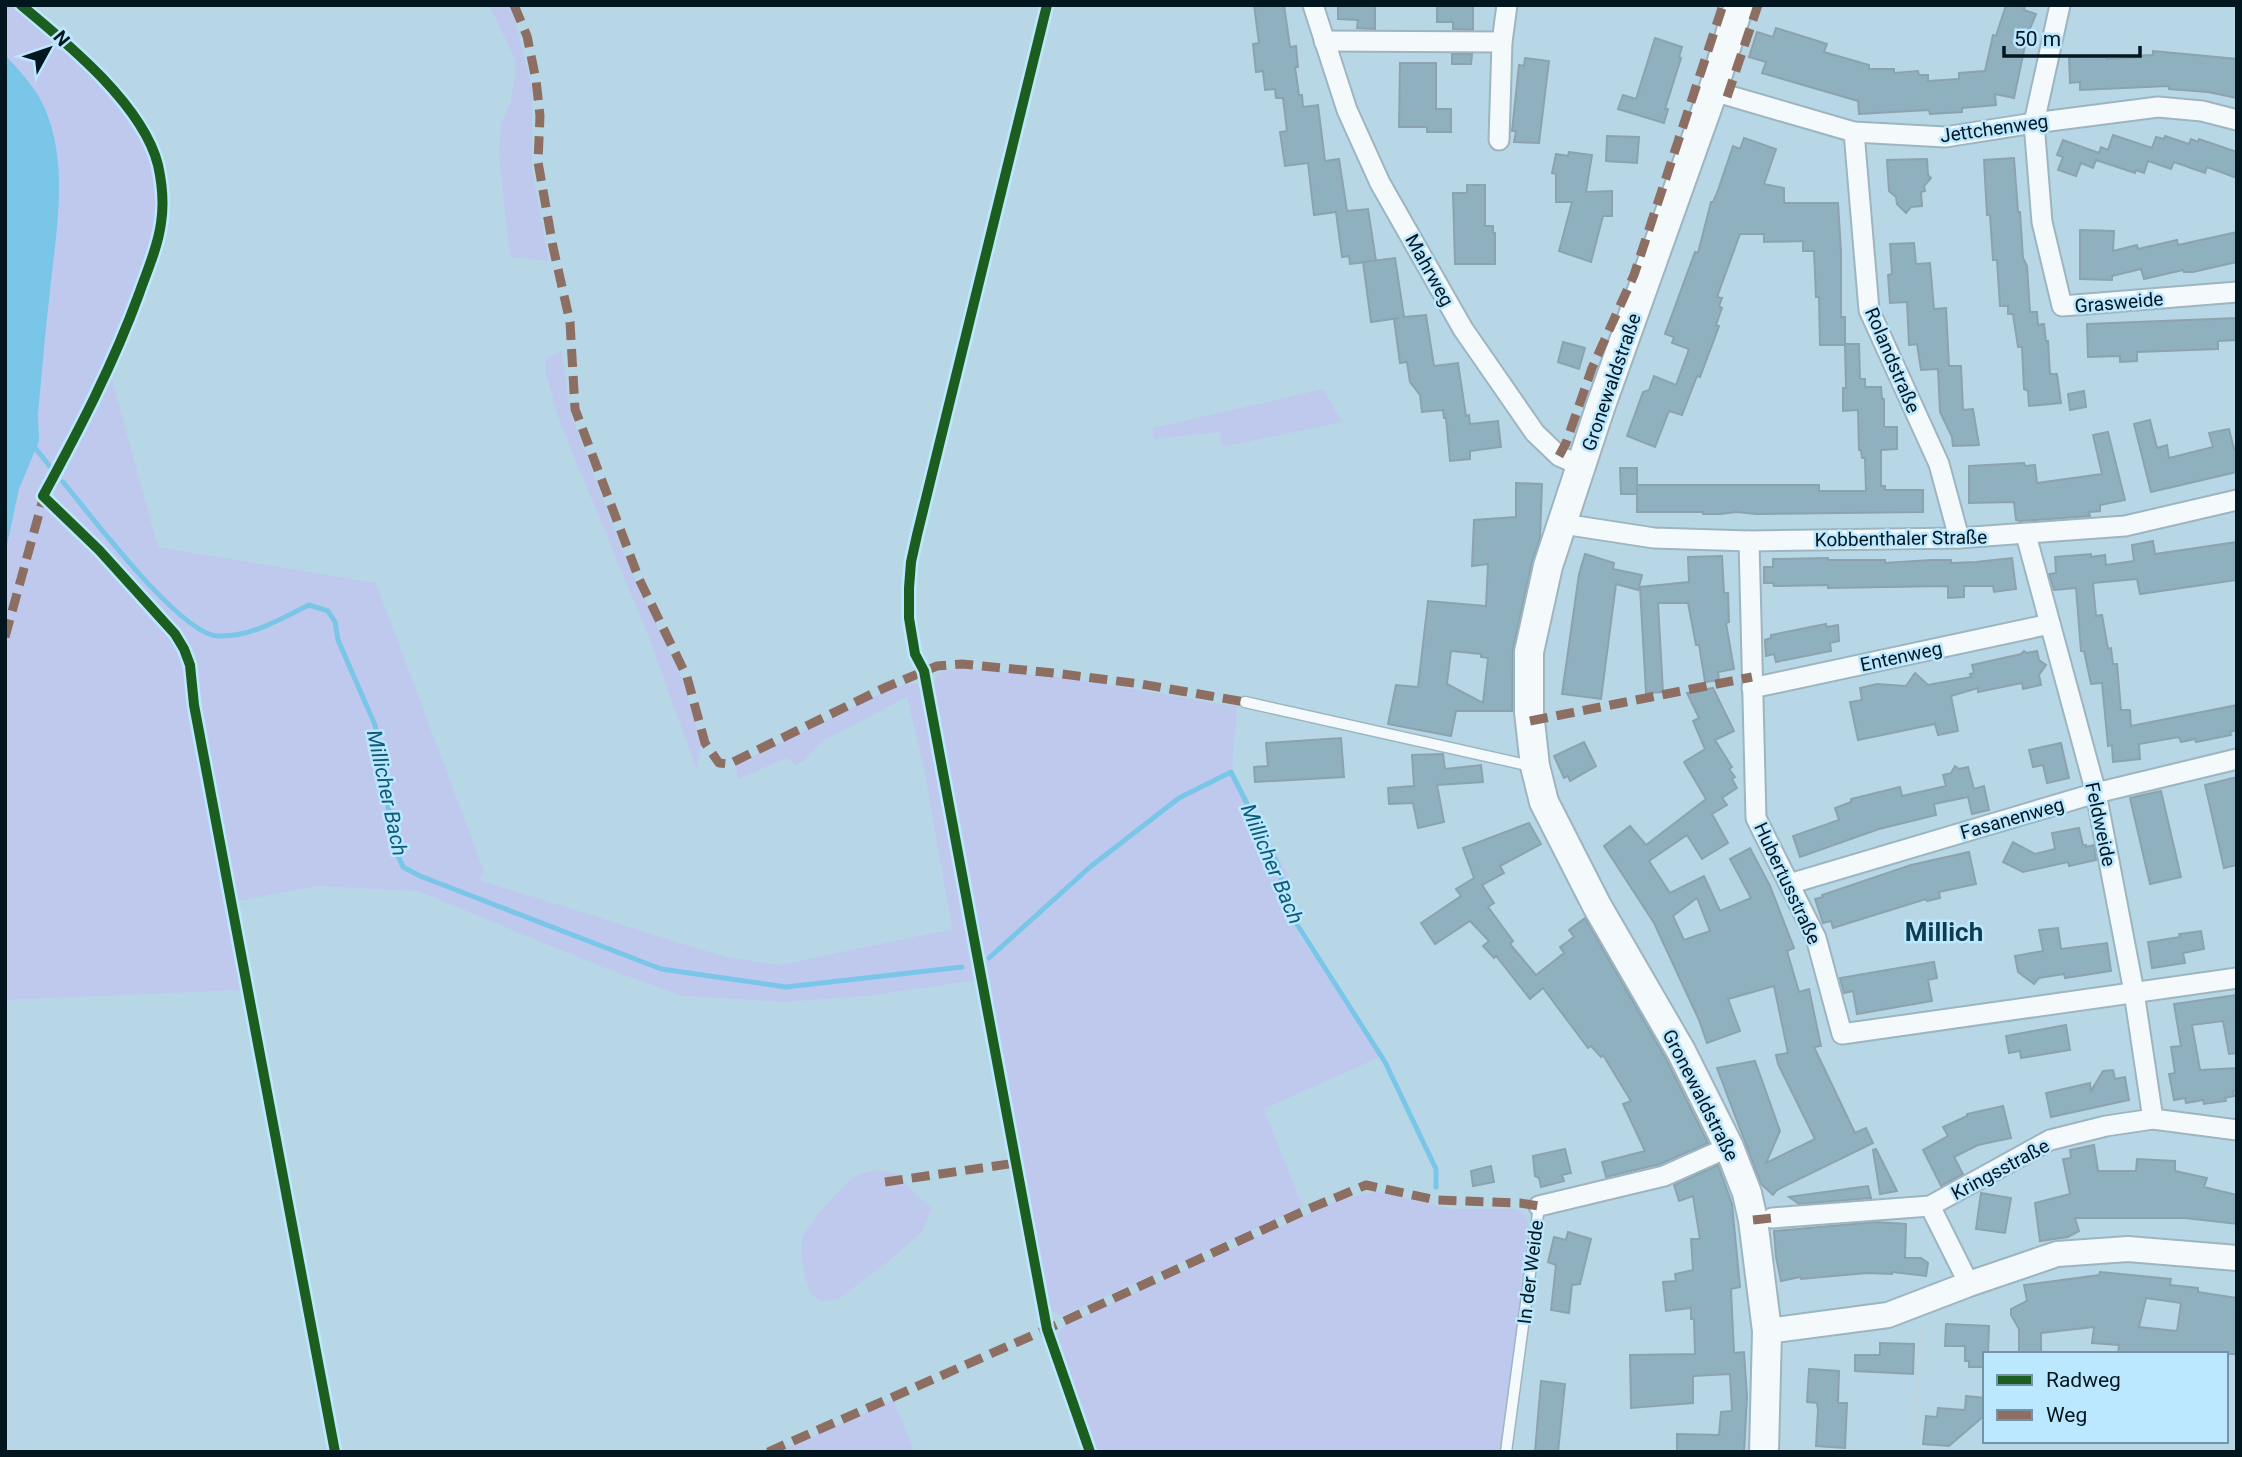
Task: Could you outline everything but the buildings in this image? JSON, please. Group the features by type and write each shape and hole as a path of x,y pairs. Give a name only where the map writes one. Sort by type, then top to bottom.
{"main road":[{"name":"Gronewaldstraße","path":"1739,5 1713,91 1548,566 1529,652 1529,712 1535,766 1544,802 1597,906 1681,1051 1728,1147 1747,1193 1767,1331 1764,1452"}],"street":[{"name":"Mahrweg","path":"1312,5 1347,110 1380,183 1463,329 1535,433 1559,456 1582,466"},
{"path":"1499,140 1502,42 1507,5"},
{"path":"2034,122 2060,5"},
{"path":"1324,41 1502,42"},
{"name":"Jettchenweg","path":"1713,91 1854,132 1945,137 2034,122 2158,107 2202,111 2237,120"},
{"name":"Grasweide","path":"2034,122 2042,222 2062,306 2237,292"},
{"name":"Rolandstraße","path":"1854,132 1868,310 1940,464 1959,538"},
{"name":"Kobbenthaler Straße","path":"1563,524 1654,538 1749,541 1959,538 2125,527 2237,500"},
{"name":"Feldweide","path":"2026,535 2096,793 2134,992 2152,1119"},
{"name":"Hubertusstraße","path":"1749,541 1756,818 1816,938 1842,1034 2237,978"},
{"name":"Entenweg","path":"1752,688 2050,624"},
{"name":"Fasanenweg","path":"1789,884 2096,793 2237,759"},
{"name":"Kringsstraße","path":"1772,1219 1930,1206 2050,1140 2106,1126 2152,1119 2237,1130"},
{"name":"In der Weide","path":"1539,1206 1664,1176 1728,1147"},
{"name":"Kringsstraße","path":"1930,1206 1969,1284"},
{"path":"1767,1331 1888,1315 2057,1254 2128,1249 2237,1258"}],"lane":[{"path":"1245,702 1535,766"},
{"name":"In der Weide","path":"1506,1452 1539,1206"}],"path":[{"path":"1914,1452 1922,1303"}],"shaded area":[{"path":"5,5 32,5 92,59 132,109 144,129 158,173 158,216 147,256 107,361 158,547 376,583 484,871 479,880 725,957 780,965 952,929 925,773 907,697 821,742 804,761 796,765 787,758 738,779 736,765 890,689 905,684 921,684 979,980 866,996 784,1002 683,996 602,967 418,891 317,886 236,901 249,976 241,977 244,990 5,1000"},
{"path":"489,5 508,5 513,14 532,87 532,171 549,261 510,257 499,157 501,123 510,104 515,59"},
{"path":"5,55 23,74 46,111 57,155 59,200 38,414 39,441 19,489 5,554"},
{"path":"562,351 569,408 582,444 625,557 682,679 701,742 697,771 648,635 559,420 545,371 546,358"},
{"path":"1323,389 1342,422 1222,447 1220,432 1154,439 1153,428"},
{"path":"966,669 1069,678 1237,707 1232,770 1288,874 1290,920 1380,1057 1264,1109 1303,1207 1061,1316 1048,1308 1044,1301 935,699 934,682 939,674"},
{"path":"880,1170 901,1175 903,1182 932,1209 921,1233 884,1265 838,1299 822,1302 810,1293 806,1280 801,1252 804,1234 849,1181 860,1174"},
{"path":"1377,1192 1453,1209 1514,1209 1527,1219 1529,1235 1502,1452 1093,1452 1058,1348 1058,1336 1064,1325 1341,1199"},
{"path":"894,1400 914,1452 778,1452 782,1450"}],"waterway":[{"name":"Millicher Bach","path":"32,444 52,469"},
{"name":"Millicher Bach","path":"63,482 159,595 201,630 218,636 230,636 265,626 309,605 328,611 335,622 338,640 375,725 395,849 403,867 420,876 661,969 786,987 962,967"},
{"name":"Millicher Bach","path":"989,958 1090,867 1179,798 1231,772 1277,863 1291,915 1385,1062 1436,1169 1436,1187"}],"marked path":[{"path":"514,5 527,36 536,80 540,116 538,162 570,322 575,409 639,579 687,677 705,743 719,763 729,764 884,688 937,666 962,664 1054,673 1141,684 1245,702"},
{"path":"1559,456 1592,368 1634,275 1723,5"},
{"path":"1727,97 1758,5"},
{"path":"5,637 45,492"},
{"path":"1530,721 1752,677"},
{"path":"885,1182 1016,1163"},
{"path":"768,1452 1366,1185 1436,1200 1539,1206"},
{"path":"1753,1220 1772,1218"}],"cycle path":[{"path":"21,5 81,57 120,98 150,142 158,165 162,216 152,259 107,372 43,496 99,550 175,634 190,665 194,705 335,1452"},
{"path":"1047,5 917,535 911,562 909,618 915,654 924,671 1047,1329 1090,1452"}],"district":[{"name":"Millich","path":"1944,932"}]}
